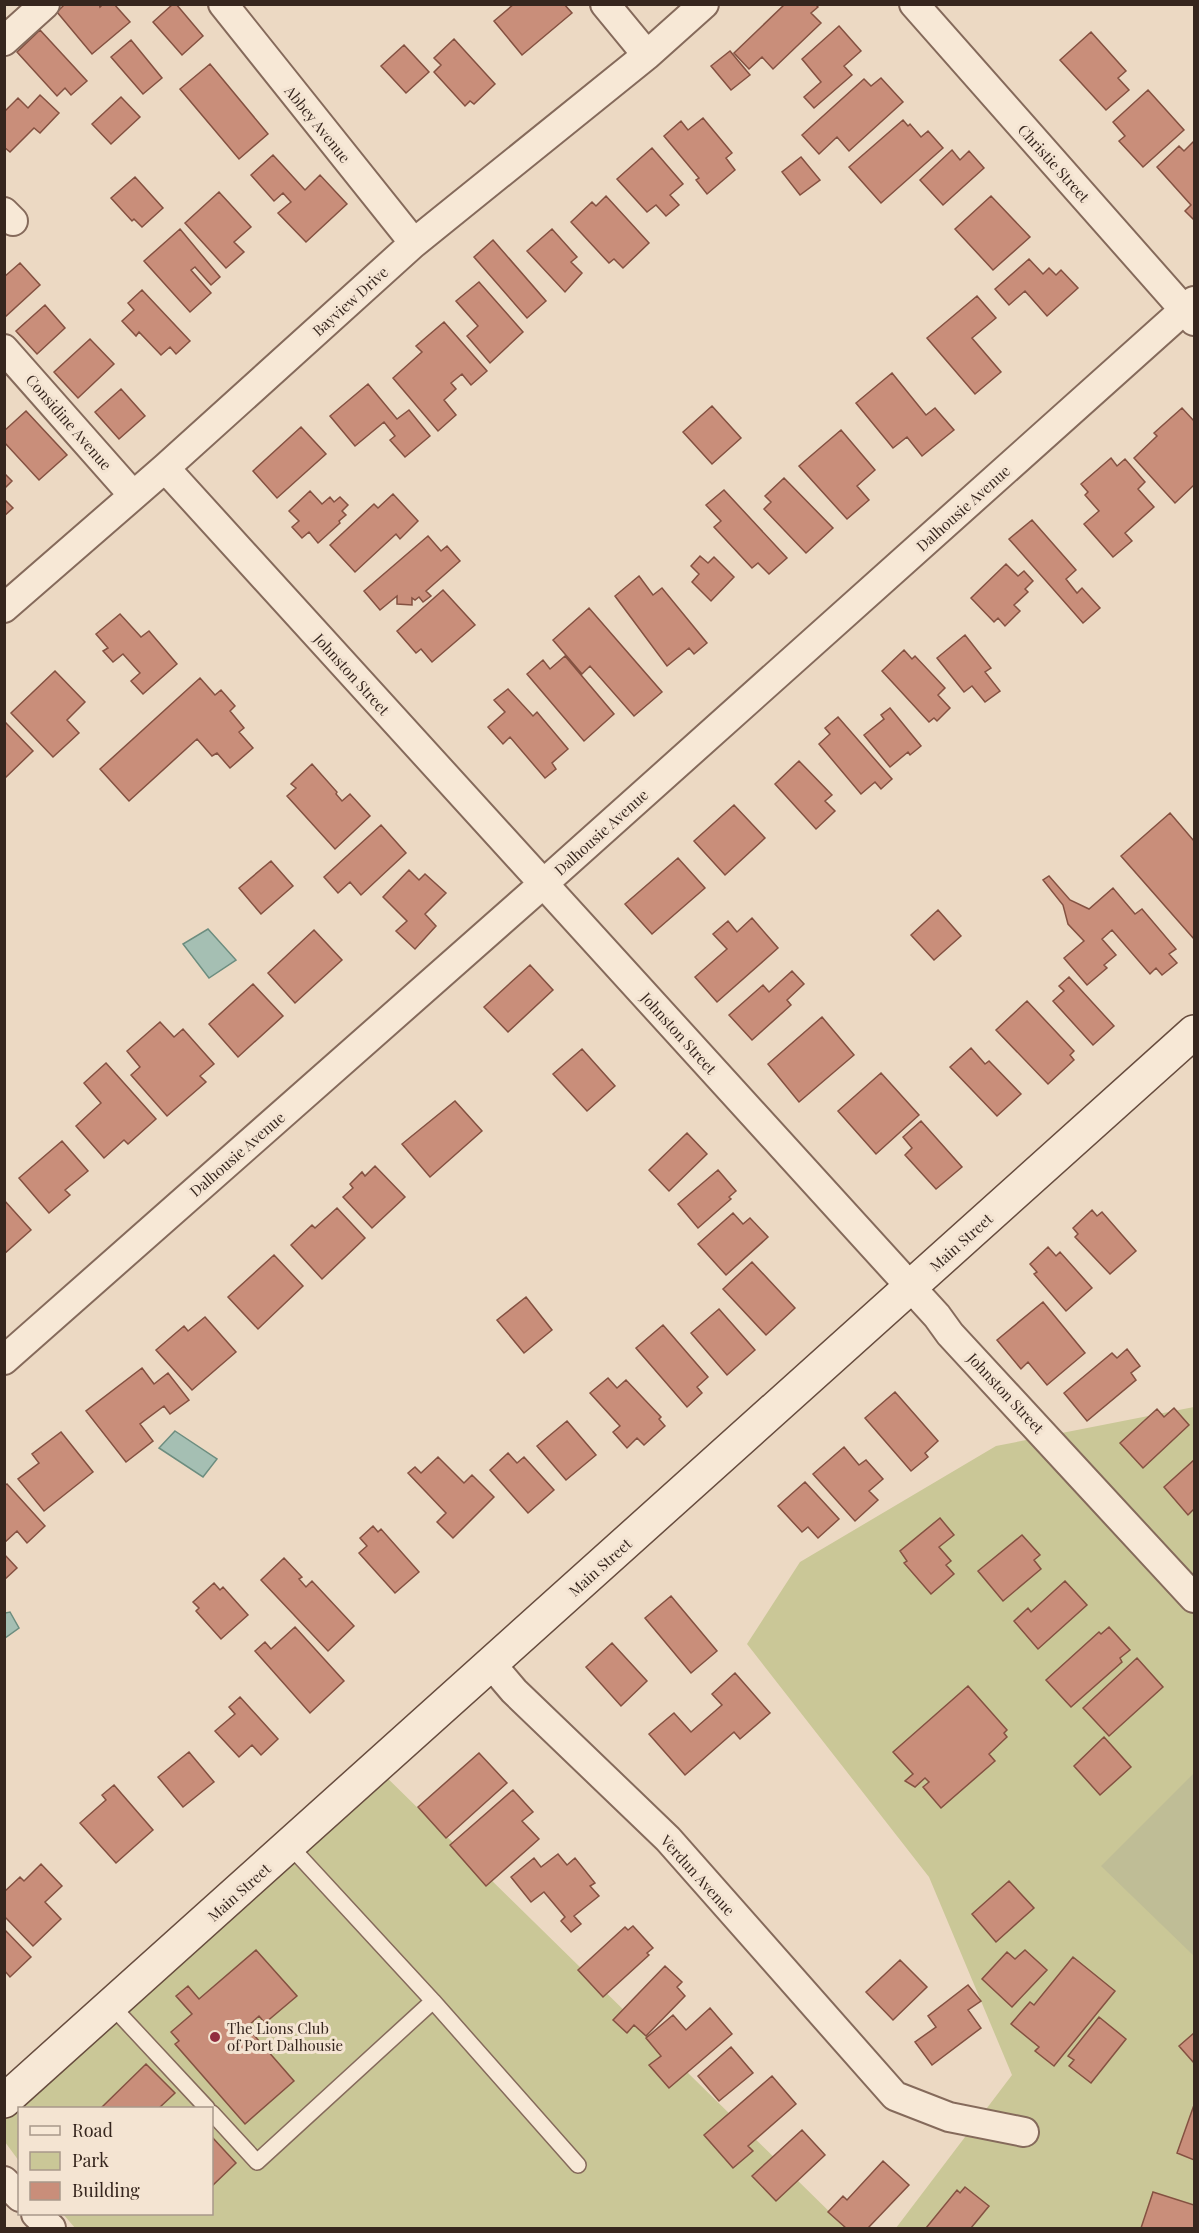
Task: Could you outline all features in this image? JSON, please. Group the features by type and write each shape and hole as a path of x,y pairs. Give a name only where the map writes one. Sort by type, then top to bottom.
{"main road":[{"name":"Main Street","path":"4,2101 1194,1032"}],"street":[{"path":"4,41 45,4"},
{"name":"Abbey Avenue","path":"223,4 414,243"},
{"path":"605,4 647,55"},
{"name":"Bayview Drive","path":"4,608 165,468 414,243 647,55 704,4"},
{"name":"Christie Street","path":"914,4 1191,311"},
{"name":"Dalhousie Avenue","path":"4,1360 1191,311"},
{"name":"Considine Avenue","path":"4,349 133,495"},
{"name":"Johnston Street","path":"165,468 911,1287 950,1334 1194,1598"},
{"name":"Verdun Avenue","path":"491,1664 514,1691 668,1839 895,2096 949,2117 1024,2132"},
{"path":"4,2181 18,2195"},
{"path":"37,2215 51,2229"}],"lane":[{"path":"290,1846 433,2001 578,2165"},
{"path":"213,2114 257,2162 433,2001"},
{"path":"111,2005 205,2107"}],"green space":[{"path":"1194,1407 1194,2228 896,2228 1012,2075 929,1877 747,1644 800,1562 996,1446"},
{"path":"374,1765 846,2228 75,2228 64,2215 213,2215 213,2107 18,2107 18,2160 5,2142 4,2102"}],"shaded area":[{"path":"208,929 236,960 209,978 183,944"},
{"path":"175,1431 217,1459 203,1477 159,1448"},
{"path":"10,1612 19,1628 5,1638 5,1613"},
{"path":"1194,1773 1194,1956 1101,1866"}],"building":[{"path":"65,4 99,4 100,7 103,4 114,4 130,22 92,54 57,12"},
{"path":"173,4 176,4 203,36 182,55 153,22"},
{"path":"514,4 564,4 572,13 522,55 494,21"},
{"path":"785,4 815,4 818,7 811,13 821,23 773,69 762,57 749,69 734,53"},
{"path":"839,26 861,51 844,66 852,75 814,108 804,97 821,82 802,59"},
{"path":"40,30 87,81 71,95 65,88 57,96 17,52"},
{"path":"1091,32 1126,71 1118,78 1129,90 1106,110 1060,60"},
{"path":"454,39 495,84 474,104 470,101 465,106 434,72 441,65 434,58"},
{"path":"131,40 162,78 143,94 111,57"},
{"path":"404,45 429,72 406,93 381,66"},
{"path":"730,51 750,75 731,90 711,66"},
{"path":"210,64 268,134 239,159 180,89"},
{"path":"881,78 903,102 849,151 837,137 819,154 802,135 864,79 871,86"},
{"path":"1148,90 1184,130 1143,167 1119,141 1125,136 1113,122"},
{"path":"40,95 59,113 40,133 34,128 10,152 4,147 4,112 18,98 28,108"},
{"path":"121,97 140,117 111,144 92,124"},
{"path":"703,118 732,153 726,158 735,170 707,194 696,180 699,178 664,136 681,121 688,130"},
{"path":"903,120 908,126 910,124 921,137 928,131 943,148 881,203 849,167"},
{"path":"1194,141 1194,220 1185,211 1191,205 1157,167 1179,146 1184,151"},
{"path":"652,148 683,184 670,195 679,205 666,216 656,205 647,212 617,179"},
{"path":"952,150 960,160 969,151 984,168 943,205 920,180"},
{"path":"273,155 305,190 320,175 347,204 306,242 278,213 291,202 283,193 274,201 251,175"},
{"path":"801,157 820,180 800,195 782,172"},
{"path":"135,177 163,208 142,227 134,219 132,221 111,198"},
{"path":"219,192 251,227 234,242 244,252 226,268 185,223"},
{"path":"606,196 649,243 623,268 614,259 609,263 571,222 592,202 596,206"},
{"path":"991,196 1030,237 993,270 955,229"},
{"path":"180,229 220,277 211,285 195,267 191,270 211,293 190,312 144,261"},
{"path":"552,229 577,257 571,262 582,273 565,292 527,251"},
{"path":"493,240 546,301 527,318 474,257"},
{"path":"1029,259 1043,274 1049,268 1056,275 1061,270 1078,288 1047,316 1025,291 1009,305 995,289"},
{"path":"20,263 40,285 5,317 4,277"},
{"path":"479,282 523,332 490,363 467,336 478,326 456,301"},
{"path":"142,290 190,341 176,354 170,347 161,355 139,332 136,336 122,321 134,310 128,303"},
{"path":"977,296 996,318 972,338 1001,372 975,394 927,338"},
{"path":"45,305 65,328 37,354 16,331"},
{"path":"444,322 487,371 471,385 462,374 451,383 456,389 444,400 456,415 438,431 393,378 422,352 416,346"},
{"path":"90,339 114,364 78,398 54,372"},
{"path":"892,373 926,415 935,408 954,430 922,456 907,437 893,448 856,403"},
{"path":"368,384 397,419 409,410 430,436 405,457 390,440 395,436 384,422 355,446 330,416"},
{"path":"121,389 145,416 119,439 95,412"},
{"path":"712,406 741,438 712,464 683,432"},
{"path":"1182,408 1194,421 1194,485 1175,503 1134,458 1157,436 1154,433"},
{"path":"26,411 67,455 39,480 4,442 4,431"},
{"path":"301,427 326,454 277,498 253,471"},
{"path":"841,430 875,470 857,486 869,500 847,519 799,466"},
{"path":"1111,458 1117,466 1125,459 1145,482 1138,489 1154,507 1125,533 1132,541 1113,557 1084,524 1099,511 1085,495 1088,492 1081,484"},
{"path":"4,473 12,481 4,489"},
{"path":"784,478 833,528 806,553 764,509 771,502 765,496"},
{"path":"724,490 787,558 769,574 758,563 752,568 714,527 721,521 706,505"},
{"path":"310,491 322,504 330,497 334,502 340,497 348,505 342,511 346,515 339,521 340,523 318,543 309,532 302,538 292,527 299,521 289,511"},
{"path":"393,494 418,521 400,539 396,534 355,572 330,545 374,504 378,508"},
{"path":"4,499 13,508 4,516"},
{"path":"1032,520 1076,570 1066,579 1077,593 1082,588 1100,608 1083,623 1009,539"},
{"path":"428,536 441,551 447,546 460,561 426,591 431,596 423,602 419,597 415,600 412,598 412,605 397,604 397,596 380,610 364,591"},
{"path":"700,556 708,563 714,557 734,577 711,601 692,582 699,574 691,566"},
{"path":"1006,564 1018,576 1024,571 1033,581 1025,589 1028,592 1014,605 1020,611 1005,626 998,618 994,622 971,598"},
{"path":"639,576 653,595 662,588 707,643 694,654 689,648 667,666 615,596"},
{"path":"443,590 475,625 432,662 421,649 416,653 397,631"},
{"path":"589,608 662,692 634,716 590,666 582,674 553,640"},
{"path":"120,614 141,637 149,631 177,664 143,694 131,681 140,673 123,654 113,662 103,651 108,648 96,634"},
{"path":"965,635 991,668 985,672 1000,691 985,702 972,686 964,692 937,658"},
{"path":"904,650 912,659 915,656 945,688 938,695 950,708 937,721 934,718 929,722 882,671"},
{"path":"565,656 614,714 584,741 527,674 543,660 550,669"},
{"path":"55,671 85,702 67,720 79,733 53,757 11,713"},
{"path":"200,678 215,695 221,690 235,706 230,711 244,728 239,732 253,748 230,768 217,753 212,756 197,739 129,801 100,769"},
{"path":"508,689 533,716 537,712 568,749 552,763 556,769 545,778 510,737 503,744 488,727 505,712 494,700"},
{"path":"890,708 921,746 910,755 908,752 890,767 864,735 884,719 881,715"},
{"path":"838,717 892,779 881,789 875,782 861,794 819,744 830,734 825,728"},
{"path":"6,723 33,751 4,779 4,724"},
{"path":"799,761 832,795 825,801 835,811 816,829 775,784"},
{"path":"312,764 342,801 350,794 370,816 335,849 287,796 296,788 291,784"},
{"path":"734,805 765,838 725,875 694,841"},
{"path":"1170,813 1194,841 1194,939 1121,856"},
{"path":"381,825 406,853 361,895 350,882 338,893 324,877"},
{"path":"678,858 705,888 652,934 625,904"},
{"path":"271,861 293,886 261,914 239,888"},
{"path":"409,870 419,880 425,874 446,893 425,914 436,926 415,949 396,931 407,921 383,897"},
{"path":"1049,876 1070,900 1089,909 1113,888 1135,914 1142,909 1176,949 1169,954 1177,963 1162,975 1156,968 1150,974 1112,930 1102,939 1116,955 1104,965 1107,968 1087,985 1064,958 1084,941 1068,924 1063,905 1043,880"},
{"path":"938,910 961,936 934,960 911,935"},
{"path":"752,918 778,948 717,1002 695,977 727,949 713,934 728,921 737,932"},
{"path":"314,930 342,960 295,1003 268,973"},
{"path":"530,965 553,990 508,1032 484,1007"},
{"path":"792,971 804,984 787,1000 791,1005 752,1040 729,1015 763,985 769,992"},
{"path":"1069,977 1114,1026 1093,1045 1053,1001 1064,991 1059,986"},
{"path":"253,984 283,1016 238,1057 209,1024"},
{"path":"1027,1001 1074,1051 1070,1055 1074,1060 1048,1084 996,1030"},
{"path":"822,1017 854,1055 799,1102 768,1064"},
{"path":"160,1022 174,1037 183,1029 214,1064 200,1076 206,1082 167,1116 131,1075 140,1067 127,1051"},
{"path":"971,1048 985,1064 989,1061 1021,1094 997,1116 950,1067"},
{"path":"582,1049 615,1086 587,1111 553,1074"},
{"path":"106,1063 156,1119 128,1144 124,1140 104,1158 76,1126 101,1103 84,1083"},
{"path":"881,1073 919,1115 876,1154 838,1111"},
{"path":"455,1101 482,1131 430,1177 402,1144"},
{"path":"921,1121 962,1167 936,1189 905,1155 912,1148 903,1137"},
{"path":"687,1133 707,1154 669,1191 649,1170"},
{"path":"62,1141 88,1171 65,1190 70,1195 49,1213 19,1178"},
{"path":"375,1166 405,1197 372,1228 343,1197 353,1188 350,1184 362,1172 365,1176"},
{"path":"718,1170 736,1191 729,1197 731,1199 698,1228 678,1204"},
{"path":"4,1200 31,1230 4,1254"},
{"path":"337,1208 365,1238 322,1279 291,1245 312,1225 315,1228"},
{"path":"1092,1210 1097,1216 1102,1212 1136,1251 1110,1274 1075,1237 1078,1234 1073,1228"},
{"path":"733,1213 743,1224 750,1218 768,1237 726,1275 698,1244"},
{"path":"1048,1247 1056,1256 1060,1252 1092,1288 1066,1311 1034,1274 1037,1272 1030,1264"},
{"path":"274,1255 303,1286 258,1329 228,1297"},
{"path":"752,1262 795,1308 766,1335 723,1289"},
{"path":"526,1297 552,1330 524,1353 497,1320"},
{"path":"1043,1302 1085,1353 1047,1385 1028,1362 1021,1369 997,1340"},
{"path":"719,1309 755,1350 727,1375 691,1333"},
{"path":"205,1317 236,1352 192,1390 156,1350 184,1326 188,1331"},
{"path":"663,1325 708,1377 697,1387 702,1393 687,1407 636,1348"},
{"path":"1127,1349 1140,1366 1131,1373 1136,1380 1087,1421 1064,1393 1112,1353 1117,1358"},
{"path":"142,1368 154,1384 168,1373 189,1400 170,1414 164,1406 140,1424 153,1441 126,1462 86,1411"},
{"path":"608,1378 617,1388 626,1380 661,1417 659,1419 665,1426 644,1445 637,1438 627,1448 613,1432 620,1426 590,1393"},
{"path":"895,1392 938,1441 925,1453 928,1457 911,1471 865,1418"},
{"path":"1174,1408 1189,1425 1143,1468 1120,1443 1157,1409 1164,1417"},
{"path":"567,1421 596,1455 566,1480 537,1446"},
{"path":"61,1432 93,1472 44,1511 18,1479 39,1463 32,1454"},
{"path":"844,1447 859,1465 866,1460 883,1479 869,1491 878,1500 855,1521 813,1474"},
{"path":"508,1453 517,1463 524,1457 554,1490 528,1513 490,1470"},
{"path":"438,1457 464,1483 472,1475 494,1497 453,1538 437,1522 446,1513 408,1473 415,1467 421,1473"},
{"path":"1194,1460 1194,1509 1188,1515 1164,1487"},
{"path":"805,1482 839,1519 818,1538 808,1527 802,1532 778,1506"},
{"path":"7,1484 45,1526 27,1543 17,1531 4,1543 4,1486"},
{"path":"940,1518 954,1535 939,1547 951,1561 946,1565 954,1574 931,1594 904,1563 907,1561 900,1551"},
{"path":"373,1526 378,1532 381,1529 419,1572 395,1593 359,1553 367,1546 360,1538"},
{"path":"1022,1535 1040,1555 1034,1560 1041,1569 1003,1601 978,1571"},
{"path":"4,1554 17,1568 4,1580"},
{"path":"284,1558 302,1577 299,1579 306,1587 312,1581 354,1626 328,1651 261,1580"},
{"path":"1065,1581 1087,1605 1038,1649 1014,1621 1028,1608 1031,1612"},
{"path":"214,1583 220,1590 223,1587 248,1615 221,1639 196,1611 199,1608 193,1602"},
{"path":"671,1596 717,1651 691,1673 645,1618"},
{"path":"295,1627 344,1681 310,1713 255,1651 265,1642 271,1649"},
{"path":"1109,1627 1130,1650 1120,1658 1122,1662 1071,1707 1046,1680 1099,1632 1101,1634"},
{"path":"612,1643 647,1681 621,1706 586,1667"},
{"path":"1137,1658 1163,1687 1109,1736 1083,1708"},
{"path":"735,1673 770,1713 740,1739 734,1732 685,1775 649,1734 674,1713 691,1732 722,1705 712,1694"},
{"path":"968,1686 1007,1730 1004,1733 1007,1737 989,1754 995,1761 941,1808 923,1787 929,1782 925,1778 915,1787 905,1781 913,1774 893,1752"},
{"path":"240,1697 278,1739 261,1755 252,1745 239,1757 215,1731 235,1714 229,1707"},
{"path":"1104,1737 1131,1767 1100,1795 1074,1766"},
{"path":"189,1752 214,1782 183,1807 158,1777"},
{"path":"479,1753 507,1783 446,1838 418,1807"},
{"path":"114,1785 153,1830 116,1863 80,1823 106,1800 102,1795"},
{"path":"513,1790 533,1812 522,1821 539,1839 486,1886 450,1845"},
{"path":"558,1854 567,1865 575,1858 595,1883 590,1886 599,1896 574,1916 581,1924 571,1932 561,1921 565,1917 544,1892 531,1902 511,1877 534,1858 541,1867"},
{"path":"41,1864 62,1886 45,1902 61,1919 33,1946 4,1916 4,1892 20,1877 24,1881"},
{"path":"1009,1881 1034,1908 996,1942 972,1914"},
{"path":"633,1926 653,1948 647,1953 649,1955 603,1997 578,1970 625,1927 628,1930"},
{"path":"4,1929 31,1957 10,1977 4,1970"},
{"name":"The Lions Club of Port Dalhousie","path":"256,1950 297,1996 265,2023 259,2016 247,2027 294,2081 245,2124 175,2044 179,2041 171,2032 192,2014 176,1996 188,1986 199,1999"},
{"path":"1025,1950 1047,1970 1012,2007 982,1979 1007,1952 1015,1959"},
{"path":"1073,1957 1115,1991 1054,2066 1035,2051 1039,2047 1011,2024 1030,2002 1034,2005"},
{"path":"900,1960 927,1987 893,2020 866,1992"},
{"path":"665,1966 682,1982 677,1987 685,1996 646,2036 634,2025 627,2033 613,2020"},
{"path":"968,1985 981,2001 968,2010 981,2028 932,2065 915,2042 936,2027 928,2016"},
{"path":"710,2008 732,2034 669,2088 649,2065 661,2056 646,2038 673,2015 686,2030"},
{"path":"1099,2017 1126,2039 1091,2083 1069,2066 1074,2060 1068,2056"},
{"path":"1194,2033 1194,2063 1179,2046"},
{"path":"731,2047 753,2073 719,2101 698,2076"},
{"path":"146,2064 175,2093 160,2107 102,2107"},
{"path":"772,2076 796,2104 748,2146 753,2151 733,2168 704,2135"},
{"path":"1194,2105 1194,2160 1177,2153"},
{"path":"802,2130 825,2155 776,2201 752,2176"},
{"path":"213,2138 236,2163 213,2185"},
{"path":"883,2161 909,2185 868,2228 846,2228 828,2212 843,2196 847,2200"},
{"path":"965,2187 989,2206 971,2228 926,2228 957,2190 960,2193"},
{"path":"1153,2192 1194,2205 1194,2228 1141,2228"}],"place":[{"name":"The Lions Club of Port Dalhousie","path":"215,2037"}]}
